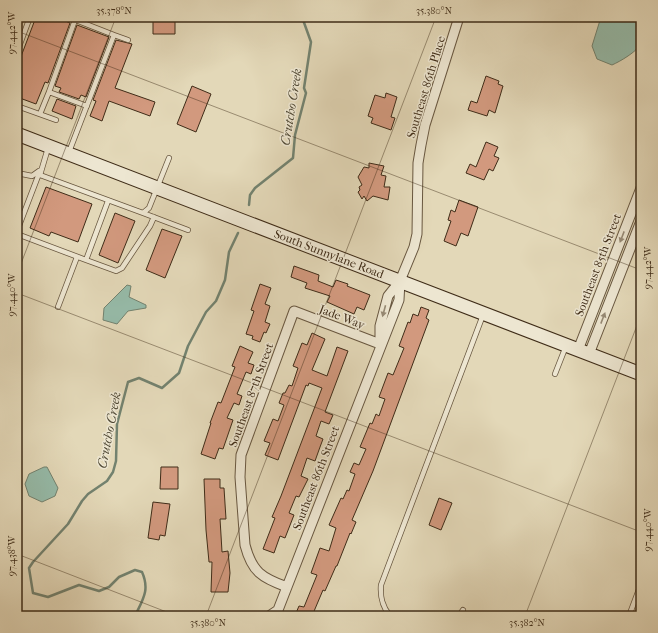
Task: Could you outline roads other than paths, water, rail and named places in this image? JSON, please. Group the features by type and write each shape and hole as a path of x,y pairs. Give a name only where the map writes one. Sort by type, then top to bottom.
{"main road":[{"name":"South Sunnylane Road","path":"17,134 641,374"}],"street":[{"name":"Southeast 86th Place","path":"400,281 418,234 418,163 425,125 459,17"},
{"name":"Southeast 85th Street","path":"577,350 641,188"},
{"name":"Southeast 85th Street","path":"577,350 622,270 641,221"},
{"path":"611,266 622,270"},
{"name":"Southeast 86th Street","path":"269,616 278,610 287,587 380,344 399,300 400,281"},
{"name":"Jade Way","path":"294,311 380,344"},
{"name":"Southeast 87th Street","path":"287,587 258,573 248,557 245,545 240,467 244,443 294,311"}],"lane":[{"path":"17,52 30,17"},
{"path":"68,17 128,40"},
{"path":"40,114 75,20"},
{"path":"68,154 114,35"},
{"path":"48,92 87,106"},
{"path":"17,106 56,120"},
{"path":"49,146 17,232 77,257 116,271 122,268 150,226 154,217"},
{"path":"143,213 149,208 169,158"},
{"path":"17,173 32,176 41,170"},
{"path":"41,170 40,175 188,230"},
{"path":"86,260 108,200"},
{"path":"58,307 77,257"},
{"path":"390,616 383,605 380,596 381,585 484,314"},
{"path":"555,374 577,350"},
{"path":"628,616 641,584"},
{"path":"459,616 463,610"}],"waterway":[{"name":"Crutcho Creek","path":"249,205 250,195 255,188 293,158 295,135 306,93 304,88 311,42 302,17"},
{"name":"Crutcho Creek","path":"135,616 143,599 145,589 142,572 135,570 119,577 109,587 99,591 79,585 48,597 33,593 29,568 68,524 88,494 107,481 113,472 116,461 117,424 128,382 139,378 162,388 179,373 188,346 206,312 216,301 225,280 229,252 238,233"}]}
